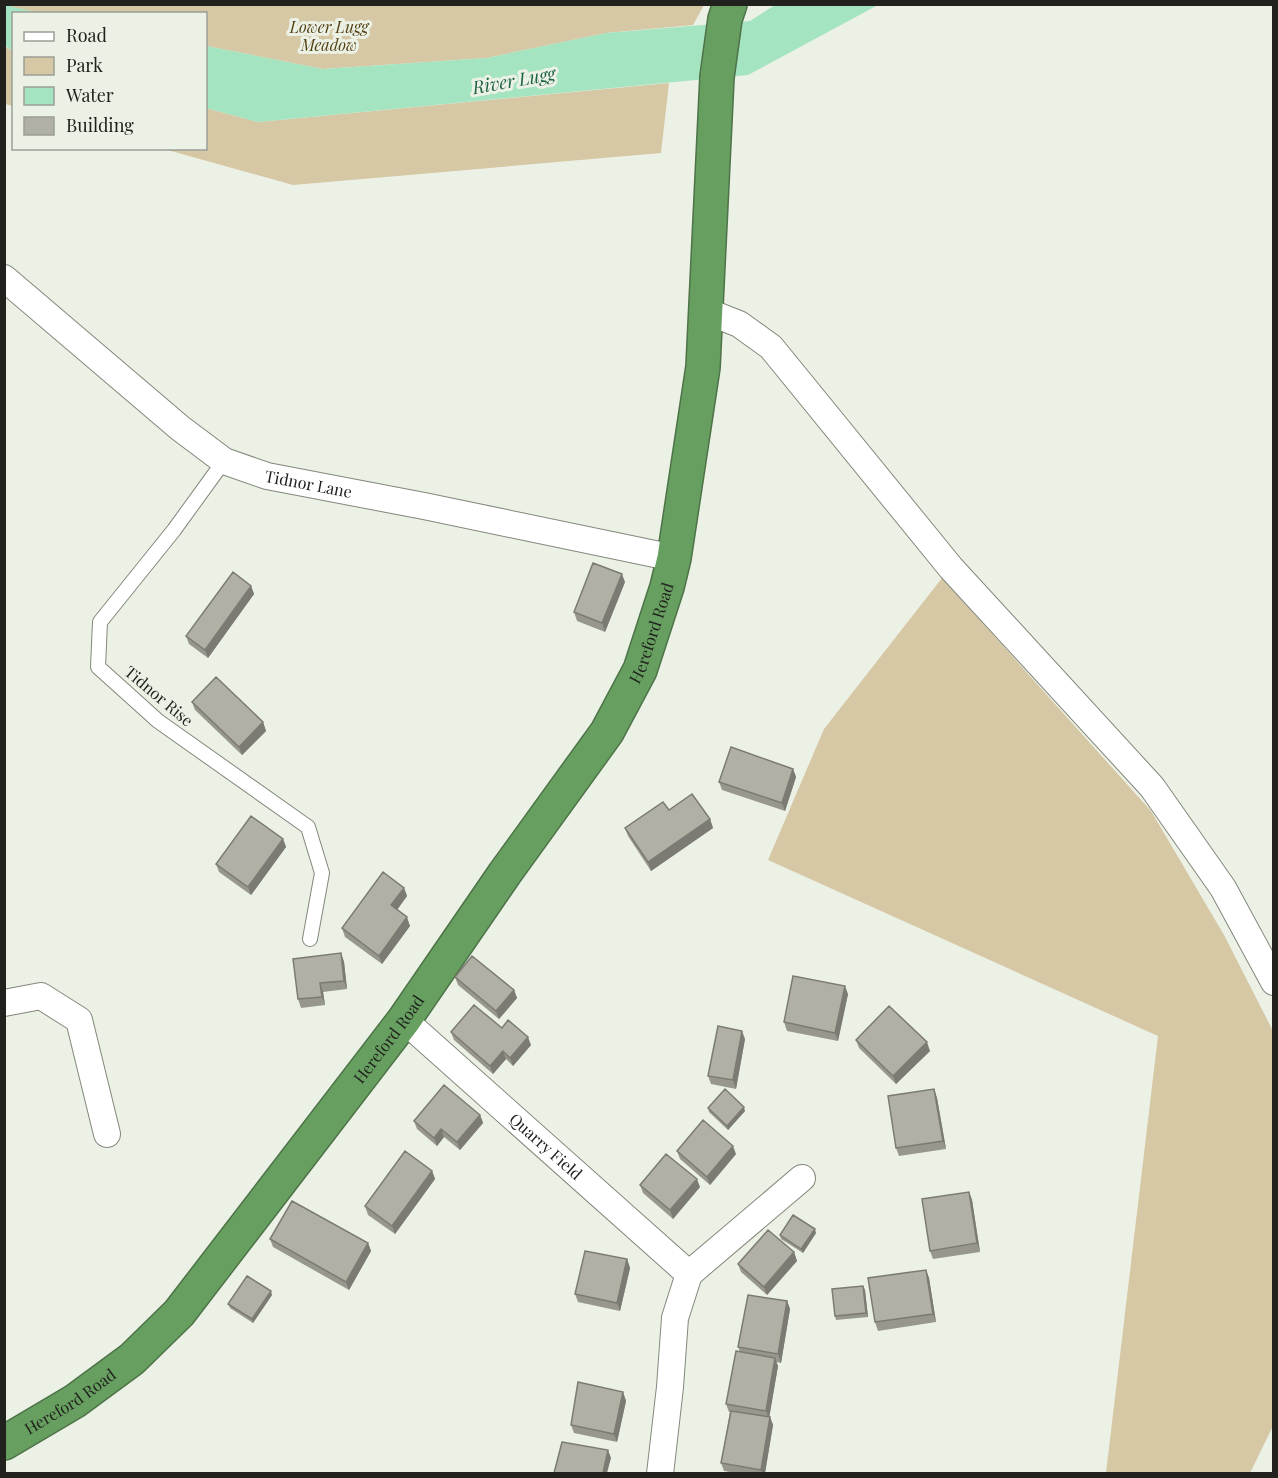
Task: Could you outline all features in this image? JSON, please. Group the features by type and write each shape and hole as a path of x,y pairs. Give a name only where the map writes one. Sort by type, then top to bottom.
{"highway":[{"name":"Hereford Road","path":"4,1443 75,1401 132,1359 179,1313 404,1020 505,873 607,732 640,670 674,558 704,368 717,77 730,4"}],"street":[{"name":"Tidnor Lane","path":"4,278 180,428 224,461 267,476 435,508 674,558"},
{"path":"706,311 739,324 771,347 951,568 1152,787 1223,888 1274,982"},
{"path":"4,1003 41,996 79,1020 107,1134"},
{"name":"Quarry Field","path":"404,1020 689,1274"},
{"path":"660,1473 675,1318 689,1274 802,1178"}],"lane":[{"name":"Tidnor Rise","path":"224,461 174,530 100,622 98,667 158,721 308,826 322,873 310,939"}],"green space":[{"name":"Lower Lugg Meadow","path":"7,5 704,5 693,25 606,33 487,58 323,69 207,46 207,12 35,12"},
{"path":"4,46 12,50 12,106 5,104"},
{"path":"669,83 661,153 293,185 168,150 207,150 207,108 258,122"},
{"path":"942,578 1151,811 1224,935 1273,1031 1274,1424 1250,1473 1106,1473 1158,1036 768,860 824,729"}],"water":[{"path":"4,5 36,12 12,12 12,50 5,46"},
{"name":"River Lugg","path":"775,5 878,5 748,75 258,122 207,108 207,46 323,69 487,58 606,33 750,21"}],"building":[{"path":"593,563 622,574 602,623 574,612"},
{"path":"233,572 251,586 205,650 186,636"},
{"path":"216,677 263,722 239,747 192,702"},
{"path":"731,747 793,769 782,803 719,782"},
{"path":"692,794 710,819 648,862 625,828 663,802 669,810"},
{"path":"251,816 283,839 248,887 216,864"},
{"path":"383,872 404,888 391,905 407,917 379,956 342,928"},
{"path":"341,953 344,981 320,983 322,997 298,999 293,959"},
{"path":"472,956 514,990 496,1011 455,977"},
{"path":"793,976 845,986 835,1033 784,1022"},
{"path":"474,1005 502,1028 508,1020 528,1037 510,1058 503,1051 490,1066 451,1032"},
{"path":"889,1006 927,1042 893,1076 856,1040"},
{"path":"718,1026 742,1031 733,1080 708,1076"},
{"path":"444,1085 480,1115 457,1142 441,1129 434,1138 414,1121"},
{"path":"725,1089 744,1107 727,1126 708,1108"},
{"path":"934,1089 943,1141 896,1148 888,1096"},
{"path":"703,1120 733,1146 707,1177 677,1151"},
{"path":"405,1151 432,1171 392,1226 365,1206"},
{"path":"666,1154 697,1179 670,1210 640,1185"},
{"path":"969,1192 977,1243 930,1251 922,1199"},
{"path":"292,1201 368,1243 346,1282 270,1239"},
{"path":"793,1215 815,1229 801,1249 780,1235"},
{"path":"768,1230 794,1252 764,1287 738,1264"},
{"path":"585,1251 627,1259 617,1303 575,1294"},
{"path":"926,1270 933,1314 875,1322 868,1278"},
{"path":"247,1276 271,1291 252,1319 228,1304"},
{"path":"863,1286 866,1313 835,1316 832,1289"},
{"path":"748,1295 787,1301 778,1354 738,1347"},
{"path":"736,1351 775,1358 766,1411 726,1404"},
{"path":"578,1382 623,1392 614,1434 571,1425"},
{"path":"731,1411 770,1417 761,1470 721,1463"},
{"path":"562,1442 608,1450 603,1473 554,1473"}]}
